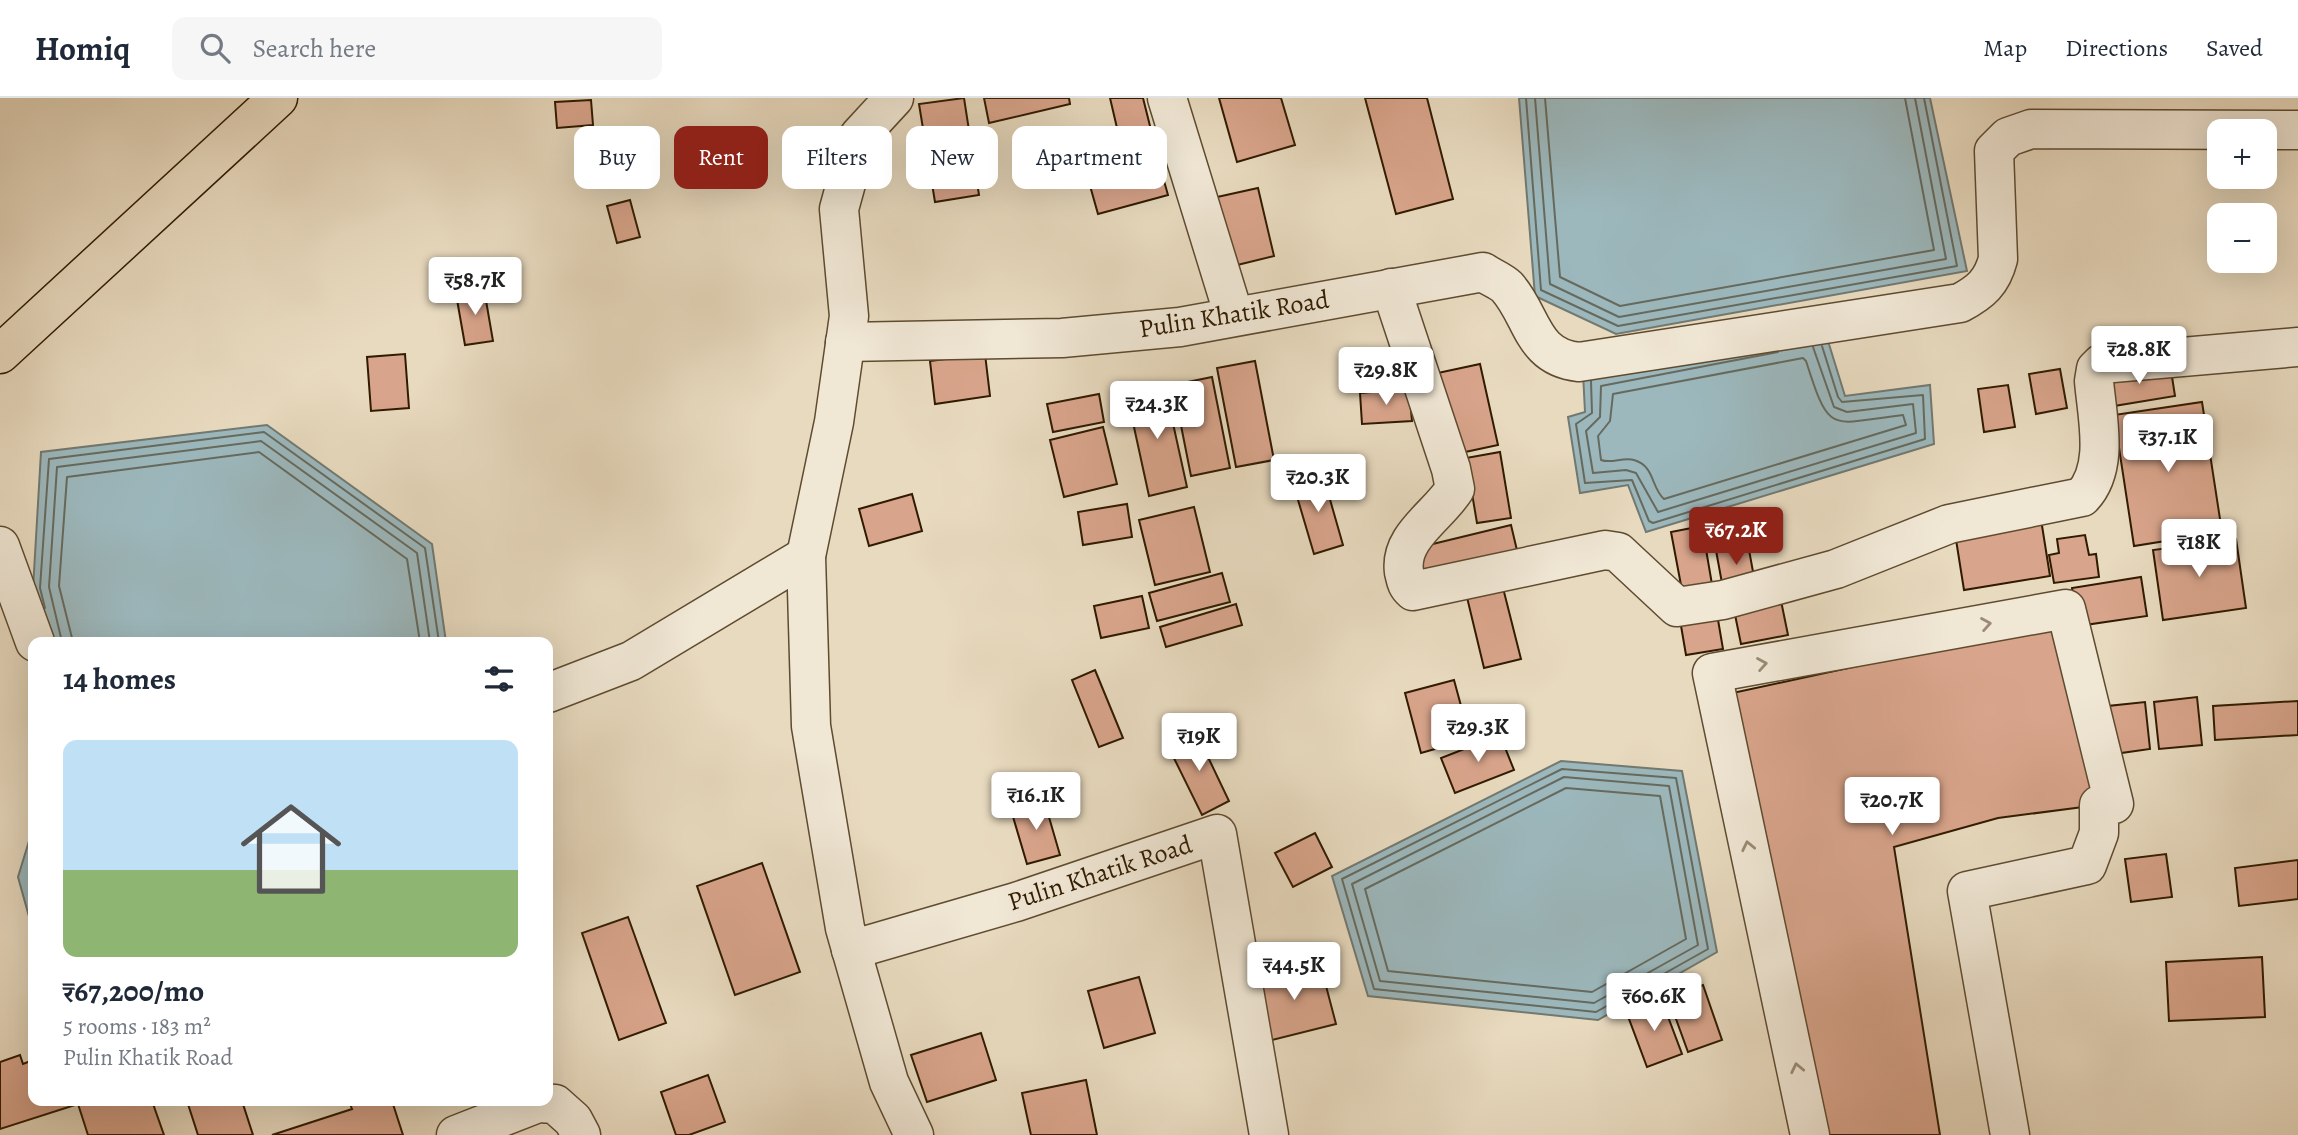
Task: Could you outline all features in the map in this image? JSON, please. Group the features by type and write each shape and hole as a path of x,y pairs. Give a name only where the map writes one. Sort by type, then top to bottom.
{"main road":[{"path":"0,354 278,98"}],"street":[{"path":"894,98 859,136 839,209 849,316 834,422 806,556 811,726 845,928 889,1082 914,1135"},
{"path":"1167,98 1234,316"},
{"name":"Pulin Khatik Road","path":"845,342 1062,338 1180,327 1483,272 1506,286 1537,338 1550,353 1562,360 1579,362 1960,303 1976,294 1994,276 1998,259 1994,151 2008,137 2031,129 2298,130"},
{"path":"1391,288 1451,469 1455,489 1441,510 1418,531 1406,547 1402,559 1406,586 1413,591 1605,550 1618,552 1677,607 1723,600 1823,573 1949,524 2082,497 2090,489 2100,455 2094,380 2096,369 2101,364 2298,347"},
{"path":"0,546 33,637"},
{"path":"553,691 631,661 806,556"},
{"path":"1810,1135 1712,673 2066,609 2115,804 2099,805 2099,833 2087,865 1967,891 2010,1135"},
{"name":"Pulin Khatik Road","path":"851,950 1016,902 1217,834 1269,1135"},
{"path":"553,1104 573,1120 581,1135"},
{"path":"456,1135 530,1106"}],"water":[{"path":"1519,98 1930,98 1967,271 1616,334 1535,296"},
{"path":"1824,328 1845,396 1930,385 1934,444 1646,532 1628,485 1580,493 1568,417 1585,412 1583,373"},
{"path":"267,425 432,544 445,637 46,637 33,589 41,452"},
{"path":"1561,761 1682,771 1717,952 1598,1020 1368,996 1332,876"},
{"path":"28,844 28,913 18,877"}],"building":[{"path":"964,98 968,126 923,126 919,104"},
{"path":"984,98 1069,98 1070,104 989,123"},
{"path":"1110,98 1143,98 1150,126 1117,126"},
{"path":"1219,98 1281,98 1295,145 1237,162"},
{"path":"1365,98 1427,98 1453,199 1396,214"},
{"path":"591,100 593,125 557,128 555,102"},
{"path":"1258,188 1274,256 1225,268 1208,199"},
{"path":"933,189 978,189 979,195 935,202"},
{"path":"1091,189 1166,189 1168,195 1098,214"},
{"path":"630,200 640,237 617,243 607,206"},
{"path":"484,289 493,341 465,345 456,294"},
{"path":"405,354 409,408 371,411 367,357"},
{"path":"985,354 990,396 935,404 930,361"},
{"path":"1255,361 1274,460 1236,467 1217,368"},
{"path":"1480,364 1498,445 1451,455 1433,374"},
{"path":"2170,364 2175,396 2108,407 2103,375"},
{"path":"2060,369 2067,408 2036,414 2029,374"},
{"path":"1212,377 1230,468 1191,476 1173,385"},
{"path":"2008,385 2015,427 1984,432 1978,389"},
{"path":"1165,387 1187,487 1149,496 1127,395"},
{"path":"1409,389 1412,421 1362,424 1360,393"},
{"path":"1099,394 1104,422 1053,432 1047,404"},
{"path":"2202,402 2222,532 2134,546 2114,415"},
{"path":"1103,427 1117,484 1064,497 1050,440"},
{"path":"1500,452 1511,518 1477,523 1466,458"},
{"path":"1323,475 1343,545 1314,554 1293,483"},
{"path":"912,494 922,531 869,546 859,509"},
{"path":"1127,504 1132,537 1083,545 1078,512"},
{"path":"1194,507 1210,572 1155,585 1139,520"},
{"path":"2040,513 2050,576 1964,590 1954,527"},
{"path":"1511,525 1520,563 1417,587 1408,550"},
{"path":"1702,526 1714,596 1684,601 1671,532"},
{"path":"2085,535 2089,555 2096,554 2099,577 2054,583 2049,555 2059,553 2057,539"},
{"path":"1747,539 1756,588 1724,594 1715,545"},
{"path":"2236,539 2246,608 2163,620 2153,550"},
{"path":"1222,573 1230,602 1157,621 1149,593"},
{"path":"2141,577 2147,616 2078,626 2072,588"},
{"path":"1501,580 1521,659 1484,668 1465,589"},
{"path":"1779,591 1788,635 1741,644 1732,600"},
{"path":"1142,596 1149,628 1101,638 1094,606"},
{"path":"1236,604 1242,625 1166,647 1160,627"},
{"path":"1716,608 1723,649 1686,655 1679,614"},
{"path":"2060,622 2099,805 1998,818 1894,847 1940,1135 1819,1135 1728,694"},
{"path":"1095,670 1123,738 1099,747 1072,680"},
{"path":"1454,680 1470,739 1421,753 1405,693"},
{"path":"2197,697 2202,745 2159,749 2154,702"},
{"path":"2298,701 2298,735 2215,740 2213,706"},
{"path":"2145,702 2150,749 2114,754 2108,706"},
{"path":"1196,732 1229,801 1202,815 1168,746"},
{"path":"1500,735 1514,770 1455,793 1441,758"},
{"path":"1044,800 1060,855 1027,864 1011,810"},
{"path":"1315,833 1332,867 1293,887 1275,853"},
{"path":"2166,854 2172,897 2131,902 2125,859"},
{"path":"2298,860 2298,899 2239,906 2235,868"},
{"path":"762,863 800,972 735,995 697,886"},
{"path":"628,917 666,1023 619,1040 582,933"},
{"path":"2262,957 2265,1017 2169,1021 2166,962"},
{"path":"1320,963 1336,1024 1268,1041 1252,980"},
{"path":"1139,977 1155,1033 1104,1048 1088,991"},
{"path":"1703,985 1722,1040 1688,1052 1668,997"},
{"path":"1661,998 1682,1054 1647,1067 1626,1011"},
{"path":"981,1033 996,1080 927,1102 911,1055"},
{"path":"20,1055 23,1064 28,1062 28,1106 72,1106 0,1129 0,1062"},
{"path":"708,1075 725,1122 689,1135 676,1135 661,1092"},
{"path":"1086,1080 1097,1135 1031,1135 1022,1093"},
{"path":"79,1106 154,1106 164,1135 88,1135"},
{"path":"189,1106 244,1106 253,1135 198,1135"},
{"path":"351,1106 394,1106 403,1135 272,1135 352,1109"}]}
